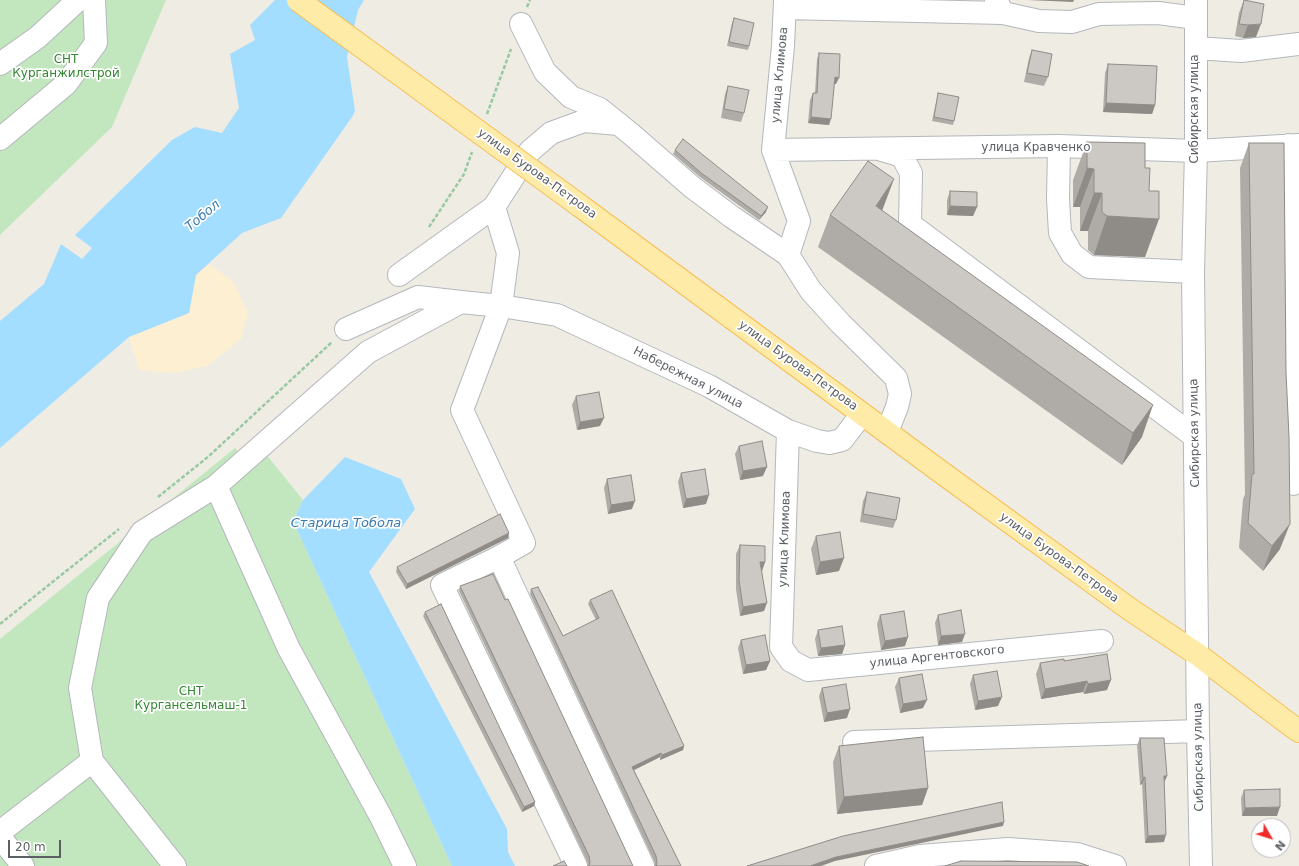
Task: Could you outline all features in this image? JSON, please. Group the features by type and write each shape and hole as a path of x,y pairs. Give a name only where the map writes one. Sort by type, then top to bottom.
{"main road":[{"name":"улица Бурова-Петрова","path":"298,0 886,432 1130,610 1197,654 1299,731"}],"street":[{"path":"0,64 38,37 78,0"},
{"path":"0,139 66,84 96,43 94,0"},
{"path":"785,4 1000,6 1039,22 1072,22 1131,7 1158,13 1196,9"},
{"name":"улица Климова","path":"773,150 783,46 785,4"},
{"name":"Сибирская улица","path":"1196,9 1196,151 1193,272 1201,866"},
{"path":"521,24 545,72 571,98 600,109 692,187 732,217 788,255 811,291 840,323 896,378 900,394 897,407 886,432"},
{"path":"1196,48 1242,51 1299,44"},
{"path":"399,276 494,207 530,151 551,133 584,121 619,124"},
{"path":"1293,484 1294,145"},
{"name":"улица Кравченко","path":"773,150 1059,146 1196,151 1294,145"},
{"path":"1059,146 1058,199 1060,232 1072,254 1089,267 1193,272"},
{"path":"877,149 902,156 911,173 910,224 1195,437"},
{"path":"773,150 799,221 788,255"},
{"path":"494,207 508,254 501,306 462,410 524,542 499,557 442,585 576,866"},
{"name":"Набережная улица","path":"346,329 418,297 501,306 557,315 709,386 788,431 817,441 829,442 842,440 862,414"},
{"path":"175,866 92,761 80,688 98,598 142,532 216,486 368,352 461,302"},
{"name":"улица Климова","path":"781,647 788,431"},
{"path":"216,486 289,649 381,817 404,866"},
{"path":"499,557 643,866"},
{"name":"улица Аргентовского","path":"781,647 791,661 808,670 1102,641"},
{"path":"854,742 1198,731"},
{"path":"0,832 92,761"},
{"path":"0,837 23,866"},
{"path":"876,866 920,856 1008,849 1077,854 1115,866"}],"path":[{"path":"486,116 530,0"},
{"path":"427,231 464,174 475,145"},
{"path":"154,500 209,456 346,329"},
{"path":"0,624 123,525"}],"green space":[{"name":"СНТ Курганжилстрой","path":"0,0 166,0 112,127 0,235"},
{"name":"СНТ Кургансельмаш-1","path":"235,448 250,465 265,453 303,500 293,521 452,866 0,866 0,639"}],"sand":[{"path":"209,264 234,282 248,313 241,339 208,366 174,373 139,370 129,337 189,313 196,275"}],"water":[{"name":"Тобол","path":"275,0 364,0 358,10 347,57 355,111 352,117 281,218 242,233 196,275 189,313 129,337 0,448 0,321 44,284 61,244 82,259 92,248 75,235 172,140 195,127 222,133 239,108 230,54 255,40 250,25"},
{"name":"Старица Тобола","path":"345,457 401,479 415,509 369,572 507,829 508,852 515,866 452,866 293,521 303,500"}],"building":[{"path":"1244,0 1264,4 1261,24 1239,24"},
{"path":"734,18 754,23 749,46 729,42"},
{"path":"1032,50 1052,54 1048,77 1027,73"},
{"path":"819,53 840,54 839,78 835,77 831,119 811,117 813,93 817,93"},
{"path":"1108,64 1157,66 1155,105 1106,103"},
{"path":"728,86 749,90 744,113 724,109"},
{"path":"938,93 959,97 954,121 934,117"},
{"path":"683,139 768,207 761,216 701,173 675,150"},
{"path":"1087,142 1145,143 1145,168 1150,168 1149,191 1159,191 1159,219 1107,216 1102,212 1102,193 1094,193 1094,169 1087,168"},
{"path":"1249,143 1284,143 1286,372 1289,437 1290,524 1272,546 1248,523 1252,474 1254,474"},
{"path":"868,161 894,179 876,206 1153,405 1133,433 830,215"},
{"path":"950,191 977,192 977,207 950,206"},
{"path":"599,392 604,418 580,422 576,396"},
{"path":"762,441 767,467 743,471 739,446"},
{"path":"705,469 709,495 686,499 681,473"},
{"path":"631,475 635,501 611,505 607,479"},
{"path":"867,492 900,498 896,520 863,514"},
{"path":"500,514 509,533 407,584 397,567"},
{"path":"840,532 844,558 820,562 816,536"},
{"path":"740,545 765,546 765,562 760,562 767,603 743,607 739,580"},
{"path":"493,574 505,600 508,599 633,866 589,866 589,856 460,586"},
{"path":"538,587 563,636 599,618 590,600 612,590 684,746 662,755 661,753 632,767 681,866 656,866 656,856 531,589"},
{"path":"441,604 535,802 524,807 425,612"},
{"path":"961,610 965,634 941,636 938,615"},
{"path":"904,611 908,637 885,641 880,615"},
{"path":"842,626 845,645 821,648 818,630"},
{"path":"765,635 770,661 746,665 741,640"},
{"path":"1107,654 1111,680 1088,684 1087,681 1045,689 1040,663 1064,659 1064,661"},
{"path":"997,671 1002,697 978,701 973,675"},
{"path":"922,674 927,700 903,704 899,678"},
{"path":"846,684 850,709 827,713 822,688"},
{"path":"923,737 928,788 844,797 839,746"},
{"path":"1140,738 1164,738 1167,776 1164,776 1166,835 1148,836 1145,777 1143,778"},
{"path":"1280,789 1280,807 1245,808 1244,790"},
{"path":"1002,802 1004,822 836,857 810,866 747,866 843,836"},
{"path":"564,861 567,866 553,866"},
{"path":"961,861 1077,862 1089,866 945,866"}]}
